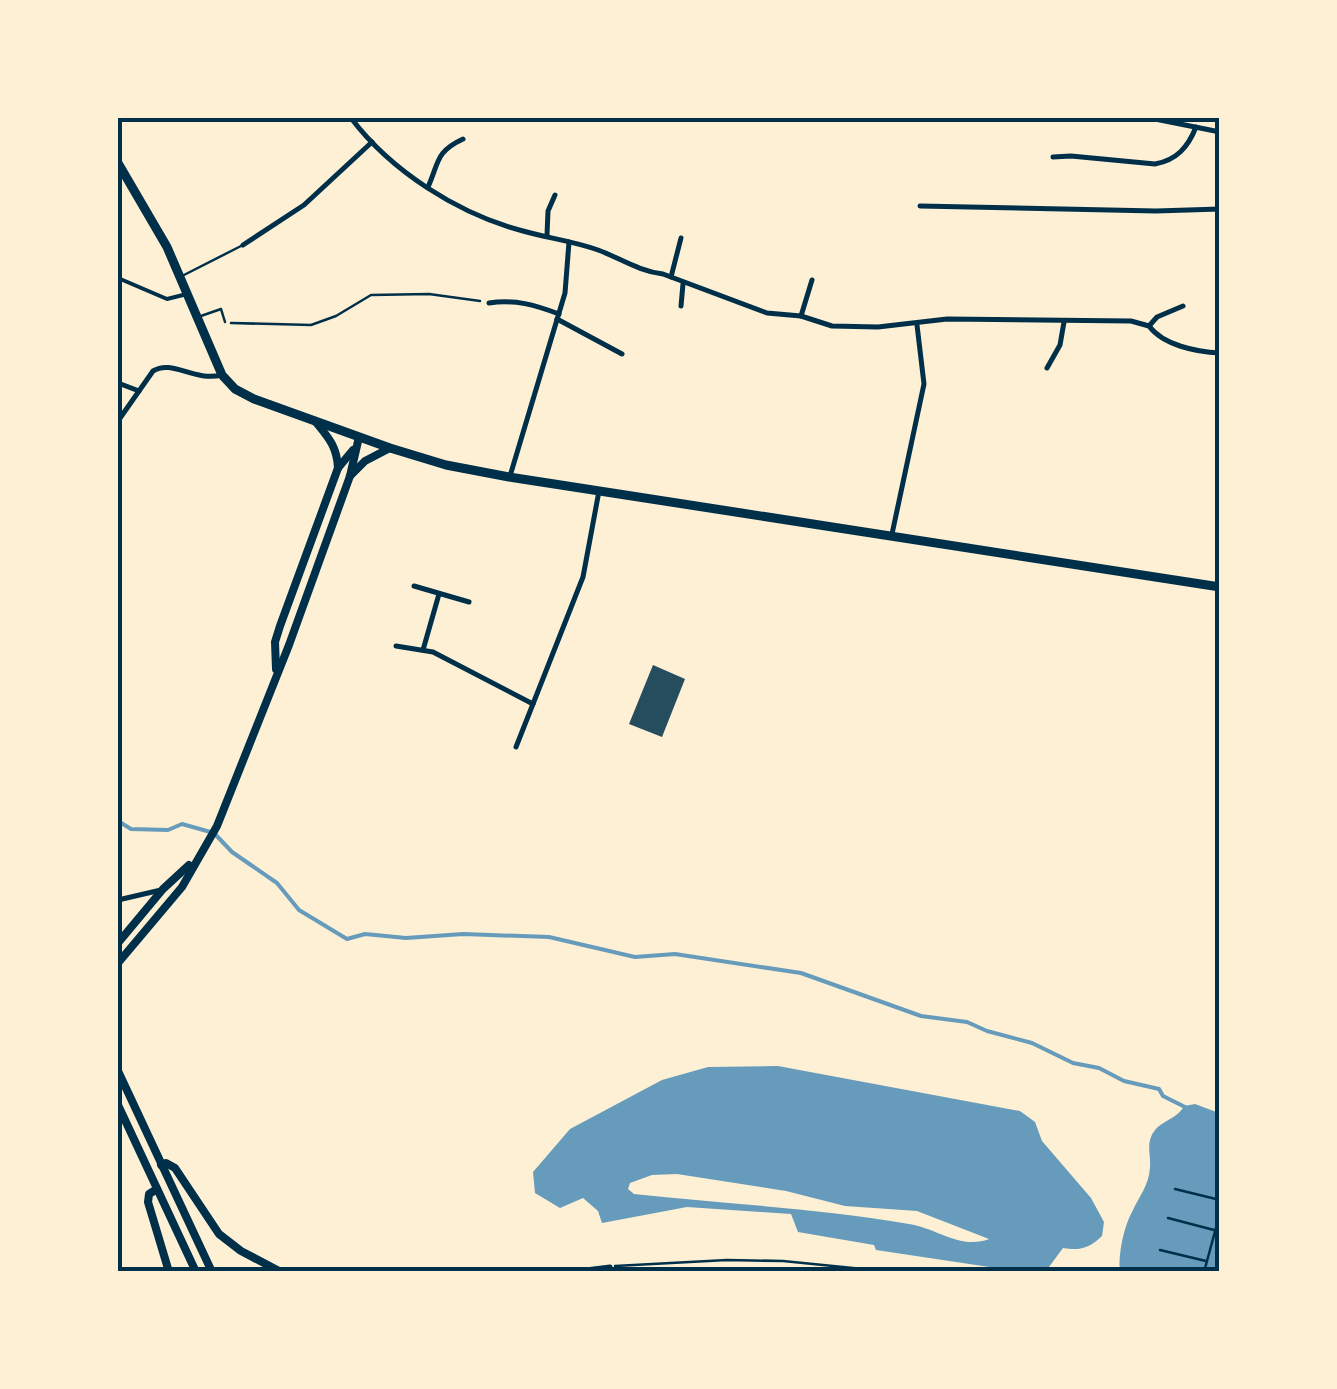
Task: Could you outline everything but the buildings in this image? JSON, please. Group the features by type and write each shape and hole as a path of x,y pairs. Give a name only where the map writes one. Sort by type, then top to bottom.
{"main road":[{"path":"118,163 180,276 222,375 254,399 390,448 509,477 1220,587"},
{"path":"276,674 276,642 338,468 338,453 315,421"},
{"path":"118,963 182,886 232,794 350,476 359,437"},
{"path":"338,468 355,448"},
{"path":"350,476 369,458 390,448"},
{"path":"118,943 196,858"},
{"path":"118,1071 212,1272"},
{"path":"118,1105 196,1272"},
{"path":"161,1165 166,1163 175,1168 229,1243 281,1272"},
{"path":"157,1188 148,1202 168,1272"}],"street":[{"path":"351,118 372,142 447,200 502,225 598,250 646,272 671,277 767,313 801,316 832,326 916,325 947,319 1131,322 1148,326 1168,342 1220,353"},
{"path":"1150,118 1220,132"},
{"path":"1053,157 1154,164 1168,161 1184,149 1196,127"},
{"path":"428,187 436,161 448,146 464,139"},
{"path":"243,245 304,205 372,142"},
{"path":"547,235 548,211 555,195"},
{"path":"920,206 1220,208"},
{"path":"671,277 681,238"},
{"path":"509,477 565,293 569,242"},
{"path":"118,278 167,299 187,294"},
{"path":"801,316 812,280"},
{"path":"681,306 683,282"},
{"path":"490,303 527,303 558,316 622,354"},
{"path":"1148,326 1157,317 1182,306"},
{"path":"1047,368 1060,344 1064,322"},
{"path":"892,537 924,384 916,325"},
{"path":"118,422 153,371 168,366 198,378 222,375"},
{"path":"118,382 139,391"},
{"path":"516,747 583,577 599,491"},
{"path":"414,586 469,602"},
{"path":"423,650 440,594"},
{"path":"396,646 423,650 533,704"},
{"path":"118,900 164,889"},
{"path":"569,1272 610,1267"}],"lane":[{"path":"180,276 243,245"},
{"path":"197,317 221,309 224,322"}],"path":[{"path":"224,322 311,325 380,294 429,294 490,303"},
{"path":"1175,1189 1220,1200"},
{"path":"1204,1272 1220,1213"},
{"path":"1168,1218 1215,1230"},
{"path":"1160,1250 1207,1261"},
{"path":"610,1267 746,1260 893,1272"}],"water":[{"path":"778,1066 1020,1111 1035,1122 1042,1141 1091,1198 1104,1222 1102,1236 1084,1248 1063,1248 1046,1271 1016,1271 876,1250 874,1245 798,1232 791,1214 687,1207 602,1223 598,1211 583,1198 560,1208 535,1193 533,1172 570,1129 662,1080 708,1067","holes":["677,1174 786,1191 845,1206 917,1211 989,1239 968,1242 919,1226 875,1219 634,1194 628,1189 630,1183 652,1175"]},
{"path":"1195,1104 1219,1113 1219,1271 1120,1271 1124,1232 1149,1173 1151,1137 1184,1106"}],"waterway":[{"path":"118,821 131,829 168,830 182,824 214,833 232,852 277,883 299,910 347,939 365,934 406,938 463,934 549,937 635,957 675,954 801,973 921,1016 967,1022 1032,1043 1073,1063 1159,1089 1163,1096 1185,1107"}]}
